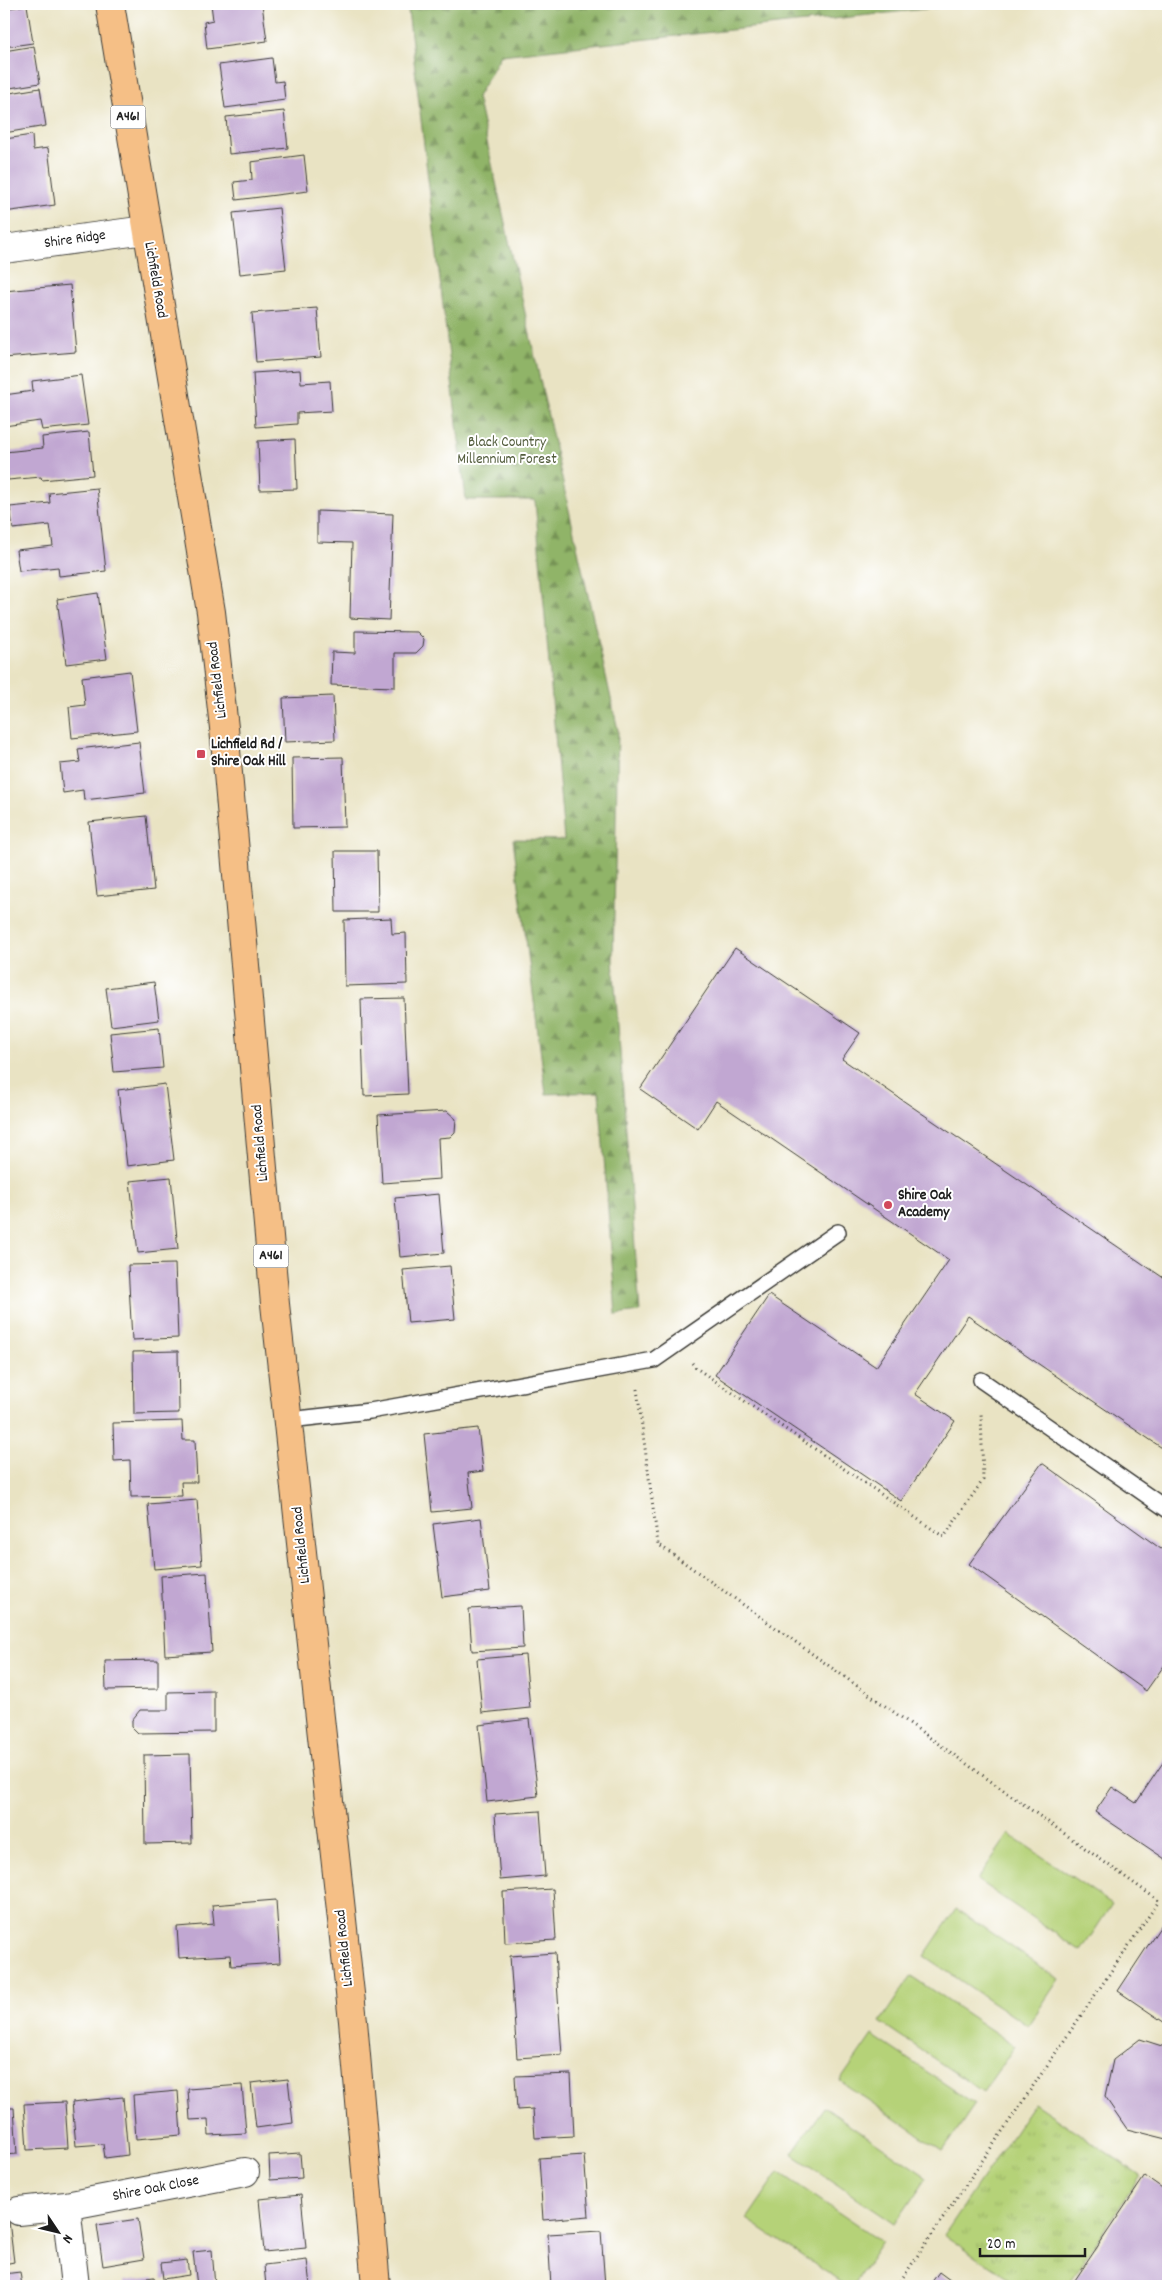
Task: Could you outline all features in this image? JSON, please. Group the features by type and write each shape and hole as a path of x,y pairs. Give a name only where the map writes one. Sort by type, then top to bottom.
{"highway":[{"name":"Lichfield Road","path":"110,4 210,612 224,728 275,1304 353,2021 376,2286"}],"street":[{"name":"Shire Ridge","path":"4,249 146,230"},
{"name":"Shire Oak Close","path":"19,2212 66,2206 245,2172"},
{"path":"66,2206 75,2286"}],"lane":[{"path":"289,1420 370,1411 654,1360 838,1232"},
{"path":"981,1380 1168,1510"}],"path":[{"path":"678,1344 696,1368 944,1537 983,1480 981,1380"},
{"path":"634,1364 658,1544 1159,1901 897,2286"}],"green space":[{"name":"Black Country Millennium Forest","path":"457,4 971,4 501,55 477,97 618,730 613,960 640,1312 616,1315 599,1092 546,1094 513,839 564,840 535,500 466,500 408,10"},
{"path":"1009,1834 1112,1904 1081,1951 977,1880"},
{"path":"956,1909 1059,1979 1028,2026 924,1956"},
{"path":"911,1976 1015,2046 983,2092 880,2022"},
{"path":"872,2035 975,2104 943,2151 840,2081"},
{"path":"1034,2103 1140,2175 1067,2286 1019,2286 944,2235"},
{"path":"824,2107 927,2177 895,2224 792,2154"},
{"path":"779,2172 882,2242 853,2286 847,2286 747,2219"}],"building":[{"path":"211,4 262,4 267,41 207,49 204,22 213,20"},
{"path":"27,5 33,43 4,47 4,9"},
{"path":"34,46 40,83 4,89 4,51"},
{"path":"272,58 275,82 283,81 285,100 225,108 219,65"},
{"path":"40,88 46,126 4,133 4,94"},
{"path":"284,111 288,148 229,154 226,117"},
{"path":"32,135 33,150 48,148 55,205 4,212 4,159 8,158 5,139"},
{"path":"304,155 308,191 236,200 234,182 252,180 251,162"},
{"path":"279,208 286,269 240,274 233,213"},
{"path":"70,285 76,352 4,358 4,291"},
{"path":"317,308 321,357 256,362 252,313"},
{"path":"300,370 301,383 330,381 332,411 297,413 297,424 256,427 253,373"},
{"path":"81,375 88,425 42,430 40,421 4,426 4,395 33,391 32,381"},
{"path":"89,432 93,475 42,480 41,477 8,480 5,452 43,448 42,437"},
{"path":"295,439 297,489 260,490 258,441"},
{"path":"97,488 106,571 59,576 58,567 19,571 16,550 53,546 50,525 13,529 10,507 50,503 49,493"},
{"path":"317,511 393,514 389,620 350,618 352,543 317,542"},
{"path":"98,593 107,659 66,664 57,599"},
{"path":"355,631 417,632 424,639 423,646 416,653 395,653 395,687 331,685 332,652 355,653"},
{"path":"130,671 137,731 72,738 69,707 85,705 82,677"},
{"path":"333,696 335,740 285,742 283,698"},
{"path":"139,742 145,793 84,800 83,790 63,793 60,764 80,762 78,749"},
{"path":"343,757 345,827 293,828 292,758"},
{"path":"146,816 154,890 97,896 89,822"},
{"path":"335,851 377,851 378,912 336,912"},
{"path":"391,918 392,934 406,933 407,984 345,986 344,920"},
{"path":"735,948 860,1033 842,1059 1168,1281 1168,1452 968,1316 915,1394 955,1421 901,1501 715,1375 769,1295 876,1367 949,1260 716,1101 698,1129 640,1089"},
{"path":"154,982 159,1020 111,1026 106,988"},
{"path":"404,998 408,1094 364,1096 361,999"},
{"path":"159,1028 163,1068 114,1072 110,1033"},
{"path":"165,1084 174,1160 127,1166 118,1090"},
{"path":"447,1111 456,1119 455,1132 450,1137 438,1138 440,1179 382,1183 378,1115"},
{"path":"171,1177 178,1249 138,1253 130,1181"},
{"path":"439,1194 444,1253 400,1257 395,1198"},
{"path":"175,1264 178,1338 132,1340 128,1265"},
{"path":"450,1266 455,1319 408,1323 403,1270"},
{"path":"178,1351 179,1413 134,1414 133,1352"},
{"path":"182,1421 183,1440 195,1440 197,1482 181,1482 182,1496 131,1497 130,1460 114,1461 113,1423"},
{"path":"478,1428 483,1471 468,1473 472,1508 432,1512 424,1434"},
{"path":"1042,1463 1168,1554 1168,1660 1146,1691 969,1564"},
{"path":"197,1500 202,1565 154,1569 148,1504"},
{"path":"481,1518 490,1591 442,1597 433,1524"},
{"path":"207,1573 212,1652 165,1655 161,1576"},
{"path":"521,1606 523,1648 472,1651 469,1609"},
{"path":"525,1655 530,1708 482,1713 477,1659"},
{"path":"158,1660 158,1689 106,1690 105,1661"},
{"path":"214,1691 214,1732 138,1733 132,1727 132,1720 140,1710 168,1710 168,1692"},
{"path":"529,1719 538,1796 487,1802 479,1725"},
{"path":"190,1754 192,1843 145,1844 144,1755"},
{"path":"1168,1755 1168,1861 1095,1812 1112,1787 1136,1803"},
{"path":"540,1811 545,1876 500,1880 495,1814"},
{"path":"553,1889 556,1940 505,1943 503,1892"},
{"path":"276,1900 280,1963 231,1966 230,1955 179,1958 177,1927 214,1924 212,1905"},
{"path":"1166,1918 1168,1920 1168,2025 1118,1991"},
{"path":"555,1953 562,2055 517,2058 510,1956"},
{"path":"1140,2039 1168,2048 1167,2139 1127,2129 1105,2097 1113,2060"},
{"path":"571,2074 574,2136 535,2138 533,2109 517,2110 515,2076"},
{"path":"288,2079 293,2123 256,2128 251,2083"},
{"path":"242,2085 246,2133 209,2135 208,2119 190,2120 188,2089"},
{"path":"178,2091 181,2135 136,2139 133,2095"},
{"path":"123,2097 128,2155 105,2158 103,2144 76,2146 72,2102"},
{"path":"65,2102 68,2148 27,2150 24,2104"},
{"path":"4,2108 14,2108 17,2154 4,2155"},
{"path":"300,2153 302,2178 270,2180 269,2155"},
{"path":"584,2155 589,2216 543,2220 539,2158"},
{"path":"1145,2176 1168,2192 1168,2286 1071,2286"},
{"path":"301,2195 306,2248 264,2252 259,2199"},
{"path":"138,2219 144,2259 103,2266 97,2225"},
{"path":"9,2221 14,2262 4,2264 4,2222"},
{"path":"601,2231 605,2286 551,2286 548,2234"},
{"path":"212,2250 215,2286 197,2286 193,2252"},
{"path":"187,2260 189,2275 163,2279 161,2263"},
{"path":"307,2260 310,2286 266,2286 264,2265"},
{"path":"20,2272 22,2286 4,2286 4,2274"},
{"path":"939,2272 958,2286 929,2286"},
{"path":"154,2277 156,2286 125,2286 124,2281"},
{"path":"989,2281 998,2286 986,2286"}],"place":[{"name":"Lichfield Rd / Shire Oak Hill","path":"201,754"},
{"name":"Shire Oak Academy","path":"888,1205"}]}
